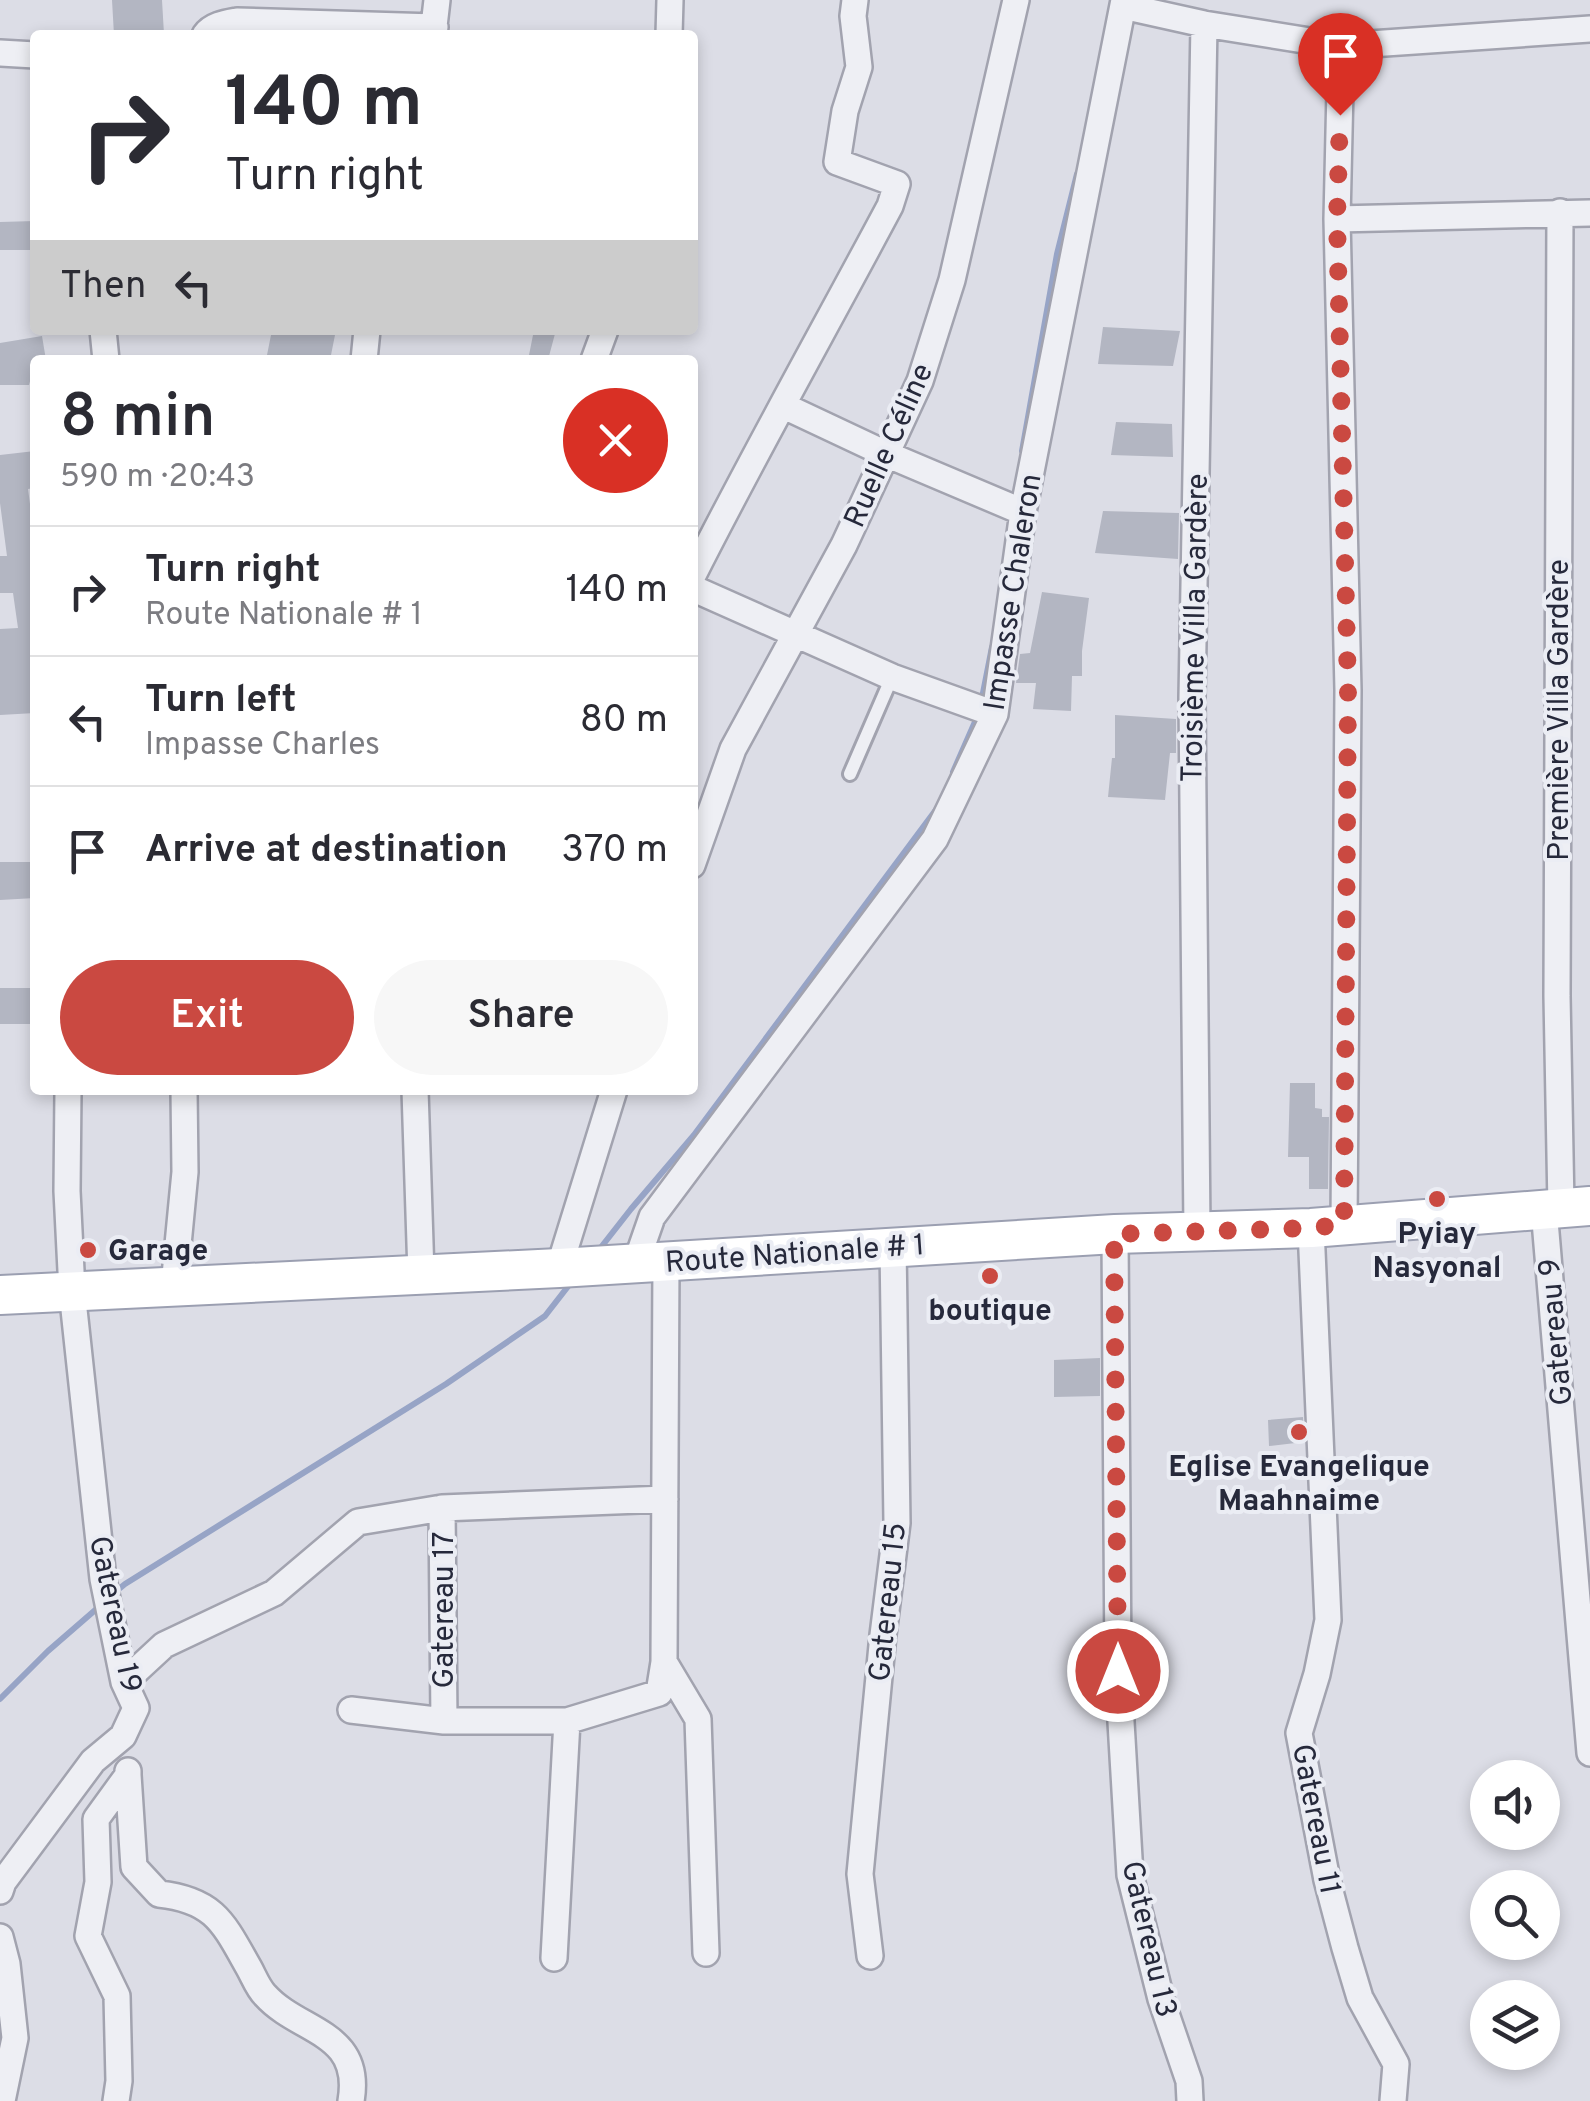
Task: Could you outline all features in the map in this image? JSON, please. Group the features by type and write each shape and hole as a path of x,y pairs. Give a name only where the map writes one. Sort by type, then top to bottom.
{"main road":[{"name":"Route Nationale # 1","path":"0,1294 1328,1226 1565,1207"}],"street":[{"path":"434,30 437,0"},
{"path":"669,30 670,0"},
{"path":"698,566 890,206 896,184 838,162 845,110 858,67 855,0"},
{"name":"Ruelle Céline","path":"698,848 733,749 844,545 920,381 952,280 1016,0"},
{"path":"1124,3 1204,24 1341,46 1590,29"},
{"name":"Impasse Chaleron","path":"651,1262 652,1216 935,839 995,714 1023,512 1124,3"},
{"path":"210,30 237,21 414,30"},
{"name":"Troisième Villa Gardère","path":"1197,1232 1192,698 1204,24"},
{"name":"Gatereau 11","path":"1341,46 1337,219 1348,690 1328,1226 1328,1620 1318,1674 1299,1733 1327,1880 1345,1948 1360,1998 1396,2064 1393,2101"},
{"path":"0,53 30,55"},
{"name":"Première Villa Gardère","path":"1560,212 1557,996 1565,1207"},
{"path":"1337,219 1590,213"},
{"path":"784,406 1023,512"},
{"path":"698,591 892,677 995,714"},
{"name":"Gatereau 19","path":"0,1891 93,1761 123,1736 136,1708 124,1682 103,1579 72,1291 68,1095"},
{"path":"174,1286 185,1172 184,1095"},
{"path":"415,1095 421,1274"},
{"path":"559,1268 612,1095"},
{"name":"Gatereau 9","path":"1565,1207 1590,1753"},
{"name":"Gatereau 13","path":"1114,1234 1118,1671 1130,1875 1161,1999 1189,2081 1190,2101"},
{"name":"Gatereau 15","path":"870,1956 860,1874 897,1522 893,1246"},
{"path":"651,1262 664,1499 664,1662 698,1719 706,1952"},
{"path":"442,1508 664,1499"},
{"name":"Gatereau 17","path":"124,1682 164,1646 274,1593 358,1522 442,1508 444,1721 567,1721 659,1694 664,1662"},
{"path":"351,1710 444,1721"},
{"path":"554,1958 567,1721"},
{"path":"123,1736 134,1867 159,1894 183,1897 212,1912 225,1925 263,1993 284,2012 334,2041 348,2063 353,2088 351,2101"},
{"path":"116,2101 117,1996 88,1936 98,1882 96,1819 128,1774"},
{"path":"0,1939 7,1964 15,2038 2,2101"}],"lane":[{"path":"850,774 892,677"}],"building":[{"path":"112,0 162,0 164,30 114,30"},
{"path":"30,221 30,250 0,250 0,222"},
{"path":"1103,327 1180,331 1173,366 1098,364"},
{"path":"271,335 335,335 331,355 267,355"},
{"path":"533,335 555,335 549,355 529,355"},
{"path":"42,336 45,355 30,355 29,385 0,385 0,343"},
{"path":"1116,422 1172,424 1173,457 1111,455"},
{"path":"30,452 30,713 0,715 0,629 18,628 13,593 0,593 0,556 7,556 0,503 0,455"},
{"path":"1103,511 1179,513 1178,559 1095,553"},
{"path":"1042,592 1089,598 1082,676 1072,676 1071,711 1033,709 1036,683 1016,683 1020,654 1030,653"},
{"path":"1115,715 1176,719 1176,753 1170,753 1165,800 1108,797 1115,758"},
{"path":"0,862 30,862 30,898 0,900"},
{"path":"0,988 30,988 30,1024 0,1024"},
{"path":"1290,1083 1315,1083 1315,1108 1322,1109 1322,1117 1329,1117 1328,1189 1309,1189 1309,1157 1288,1157"},
{"path":"1100,1358 1100,1396 1054,1397 1054,1360"},
{"path":"1303,1417 1304,1442 1269,1446 1268,1420"}],"waterway":[{"path":"1022,451 1057,254 1077,174"},
{"path":"981,703 992,647"},
{"path":"953,772 978,715"},
{"path":"602,1246 694,1135 938,807"},
{"path":"114,1593 446,1384 545,1316 573,1280"},
{"path":"0,1699 101,1605"}],"place":[{"name":"Pyiay Nasyonal","path":"1437,1199"},
{"name":"Garage","path":"88,1250"},
{"name":"boutique","path":"990,1276"},
{"name":"Eglise Evangelique Maahnaime","path":"1299,1432"}],"route":[{"path":"1118,1671 1114,1234 1344,1224 1348,690 1337,219 1340,115"}]}
